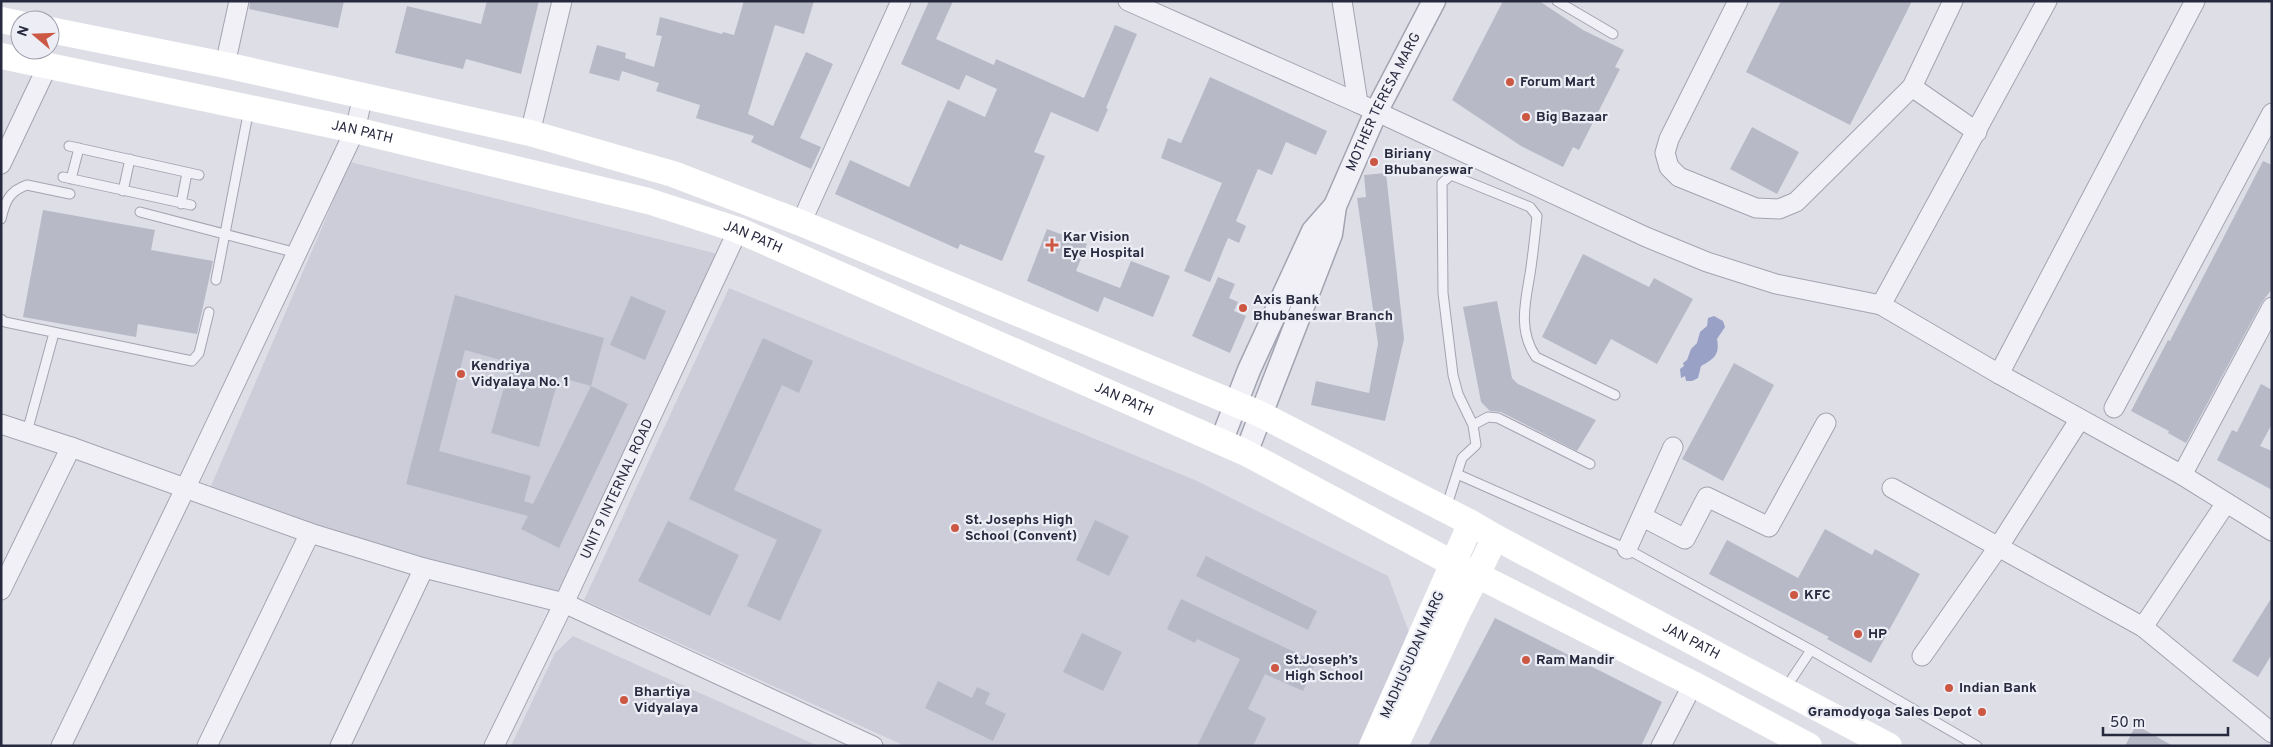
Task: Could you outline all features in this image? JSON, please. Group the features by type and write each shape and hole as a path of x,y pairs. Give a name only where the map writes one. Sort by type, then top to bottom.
{"main road":[{"path":"60,32 225,65 530,133 673,174 801,223 1260,414 1471,523"},
{"name":"JAN PATH","path":"1,56 355,130 648,200 738,230 1246,453 1477,576"},
{"name":"JAN PATH","path":"1471,523 1888,746"},
{"name":"MADHUSUDAN MARG","path":"1372,746 1471,523"},
{"name":"MADHUSUDAN MARG","path":"1395,746 1495,537"},
{"path":"1477,576 1693,684 1810,746"}],"street":[{"path":"225,65 239,1"},
{"path":"530,133 562,1"},
{"path":"801,223 901,1"},
{"path":"1128,1 1367,108 1638,233 1707,262 1776,284 1881,306 1998,374 2182,475 2272,531"},
{"path":"1342,1 1367,108"},
{"name":"MOTHER TERESA MARG","path":"1246,453 1331,234 1335,206 1367,108 1434,1"},
{"path":"1738,1 1669,139 1665,153 1669,167 1679,177 1756,208 1779,209 1796,202 1912,87 1953,1"},
{"path":"1881,306 2047,1"},
{"path":"1998,374 2195,1"},
{"path":"1,164 48,65"},
{"path":"1912,87 1977,132"},
{"path":"61,746 185,490 355,130 363,96"},
{"path":"2114,408 2266,138 2272,113"},
{"name":"MOTHER TERESA MARG","path":"1221,442 1235,404 1313,231 1335,206"},
{"name":"UNIT 9 INTERNAL ROAD","path":"494,746 564,603 738,230"},
{"path":"2182,475 2272,307"},
{"path":"1922,656 1999,546 2080,420"},
{"path":"1643,517 1685,539 1708,497 1769,528 1826,423"},
{"path":"1,424 71,447 185,490 310,533 424,568 564,603 873,746"},
{"path":"1627,549 1643,517 1673,446"},
{"path":"1,590 71,447"},
{"path":"1892,488 2143,627 2271,731"},
{"path":"2143,627 2226,503"},
{"path":"207,746 310,533"},
{"path":"340,746 424,568"},
{"path":"1661,746 1693,684"}],"lane":[{"path":"1557,1 1613,34"},
{"path":"216,280 250,107"},
{"path":"69,146 200,176"},
{"path":"79,148 67,178 191,205"},
{"path":"123,191 130,159"},
{"path":"181,204 187,173"},
{"path":"1446,510 1462,458 1476,444 1473,425 1458,394 1453,374 1443,292 1442,183 1451,175 1530,207 1537,216 1524,307 1525,336 1529,347 1536,357 1615,395"},
{"path":"1,219 6,200 21,187 27,185 70,194"},
{"path":"140,212 297,253"},
{"path":"1,319 5,322 54,333 192,361 199,353 208,312"},
{"path":"27,432 54,333"},
{"path":"1473,425 1488,417 1498,418 1590,464"},
{"path":"1457,474 1627,549 1811,650 1977,746"},
{"path":"1785,690 1811,650"}],"shaded area":[{"name":"Kendriya Vidyalaya No. 1","path":"350,162 718,254 561,598 208,493"},
{"name":"St. Josephs High School (Convent)","path":"729,288 1197,481 1388,576 1409,632 1359,746 905,746 584,600"},
{"name":"Bhartiya Vidyalaya","path":"573,636 818,746 511,746 555,653"}],"water":[{"path":"1714,316 1723,321 1725,327 1717,339 1717,353 1713,359 1701,366 1698,378 1686,381 1685,376 1681,378 1680,369 1684,366 1683,363 1687,360 1691,349 1697,343 1700,332 1707,326 1708,318"}],"building":[{"path":"250,1 344,1 338,28 249,9"},
{"path":"487,1 539,1 521,74 466,59 463,69 395,53 407,6 481,24"},
{"path":"744,1 814,1 804,34 775,25 748,114 773,126 806,52 833,64 800,138 821,147 811,169 751,142 754,136 696,118 700,105 656,91 659,83 622,71 619,81 589,73 597,45 626,53 625,58 654,67 662,36 656,35 660,17 722,34 723,32 734,35"},
{"path":"929,1 953,1 936,39 994,65 996,59 1084,98 1115,25 1137,34 1098,132 1051,112 1034,152 1045,156 1002,261 960,244 958,249 835,194 850,160 909,187 948,100 985,117 997,89 966,75 959,90 901,64"},
{"path":"1503,1 1539,1 1583,30 1624,50 1615,67 1620,69 1579,150 1573,147 1563,167 1521,146 1452,100"},
{"path":"1781,1 1912,1 1850,125 1746,72"},
{"path":"1210,77 1327,131 1316,155 1286,142 1272,175 1258,169 1236,221 1246,226 1239,243 1228,238 1210,282 1184,271 1222,183 1161,158 1168,138 1181,143"},
{"path":"1752,127 1799,152 1777,194 1730,169"},
{"path":"2263,161 2272,165 2272,289 2262,302 2186,443 2168,433 2169,431 2131,411 2168,340 2170,341"},
{"path":"1386,173 1404,339 1385,421 1311,405 1316,381 1369,393 1378,344 1357,198 1366,197 1364,175"},
{"path":"43,210 155,230 151,250 213,261 197,334 138,324 136,337 23,317"},
{"path":"1047,229 1087,244 1076,271 1120,288 1131,261 1170,276 1153,317 1104,297 1098,312 1027,281"},
{"path":"1583,254 1649,287 1654,278 1693,299 1657,364 1611,339 1596,365 1542,337"},
{"path":"1218,277 1235,284 1229,298 1238,302 1234,311 1246,316 1230,353 1192,336"},
{"path":"455,295 604,338 591,386 628,404 559,548 521,529 528,516 406,484","holes":["465,350 511,363 491,433 539,447 559,377 591,386 533,504 524,501 531,476 439,451"]},
{"path":"631,296 666,311 645,360 610,345"},
{"path":"1497,301 1512,378 1518,384 1596,420 1577,451 1501,412 1490,411 1481,402 1463,307"},
{"path":"763,338 813,361 799,393 782,385 734,490 822,530 780,621 747,606 777,540 689,499"},
{"path":"1734,363 1774,385 1723,481 1682,459"},
{"path":"2261,384 2272,390 2272,424 2260,446 2272,451 2272,490 2217,460 2232,430 2237,432"},
{"path":"1095,520 1129,536 1109,576 1076,560"},
{"path":"668,521 739,555 710,616 638,581"},
{"path":"1825,529 1872,555 1875,549 1920,574 1871,663 1827,639 1829,637 1709,574 1727,540 1798,578"},
{"path":"1206,556 1317,611 1308,630 1196,576"},
{"path":"2272,597 2272,654 2258,677 2232,661"},
{"name":"St.Joseph’s High School","path":"1181,599 1316,662 1303,691 1265,674 1248,709 1266,718 1253,746 1197,746 1240,659 1197,639 1195,643 1167,629"},
{"name":"Ram Mandir","path":"1495,618 1662,702 1641,746 1428,746"},
{"path":"1082,633 1122,652 1103,691 1063,672"},
{"path":"938,681 972,698 977,687 990,693 985,704 1006,714 993,741 925,708"},
{"path":"2136,725 2173,746 2125,746"}],"place":[{"name":"Forum Mart","path":"1510,82"},
{"name":"Big Bazaar","path":"1526,117"},
{"name":"Biriany Bhubaneswar","path":"1374,162"},
{"name":"Kar Vision Eye Hospital","path":"1052,245"},
{"name":"Axis Bank Bhubaneswar Branch","path":"1243,308"},
{"name":"Kendriya Vidyalaya No. 1","path":"461,374"},
{"name":"St. Josephs High School (Convent)","path":"955,528"},
{"name":"KFC","path":"1794,595"},
{"name":"HP","path":"1858,634"},
{"name":"Ram Mandir","path":"1526,660"},
{"name":"St.Joseph’s High School","path":"1275,668"},
{"name":"Indian Bank","path":"1949,688"},
{"name":"Bhartiya Vidyalaya","path":"624,700"},
{"name":"Gramodyoga Sales Depot","path":"1982,712"}]}
